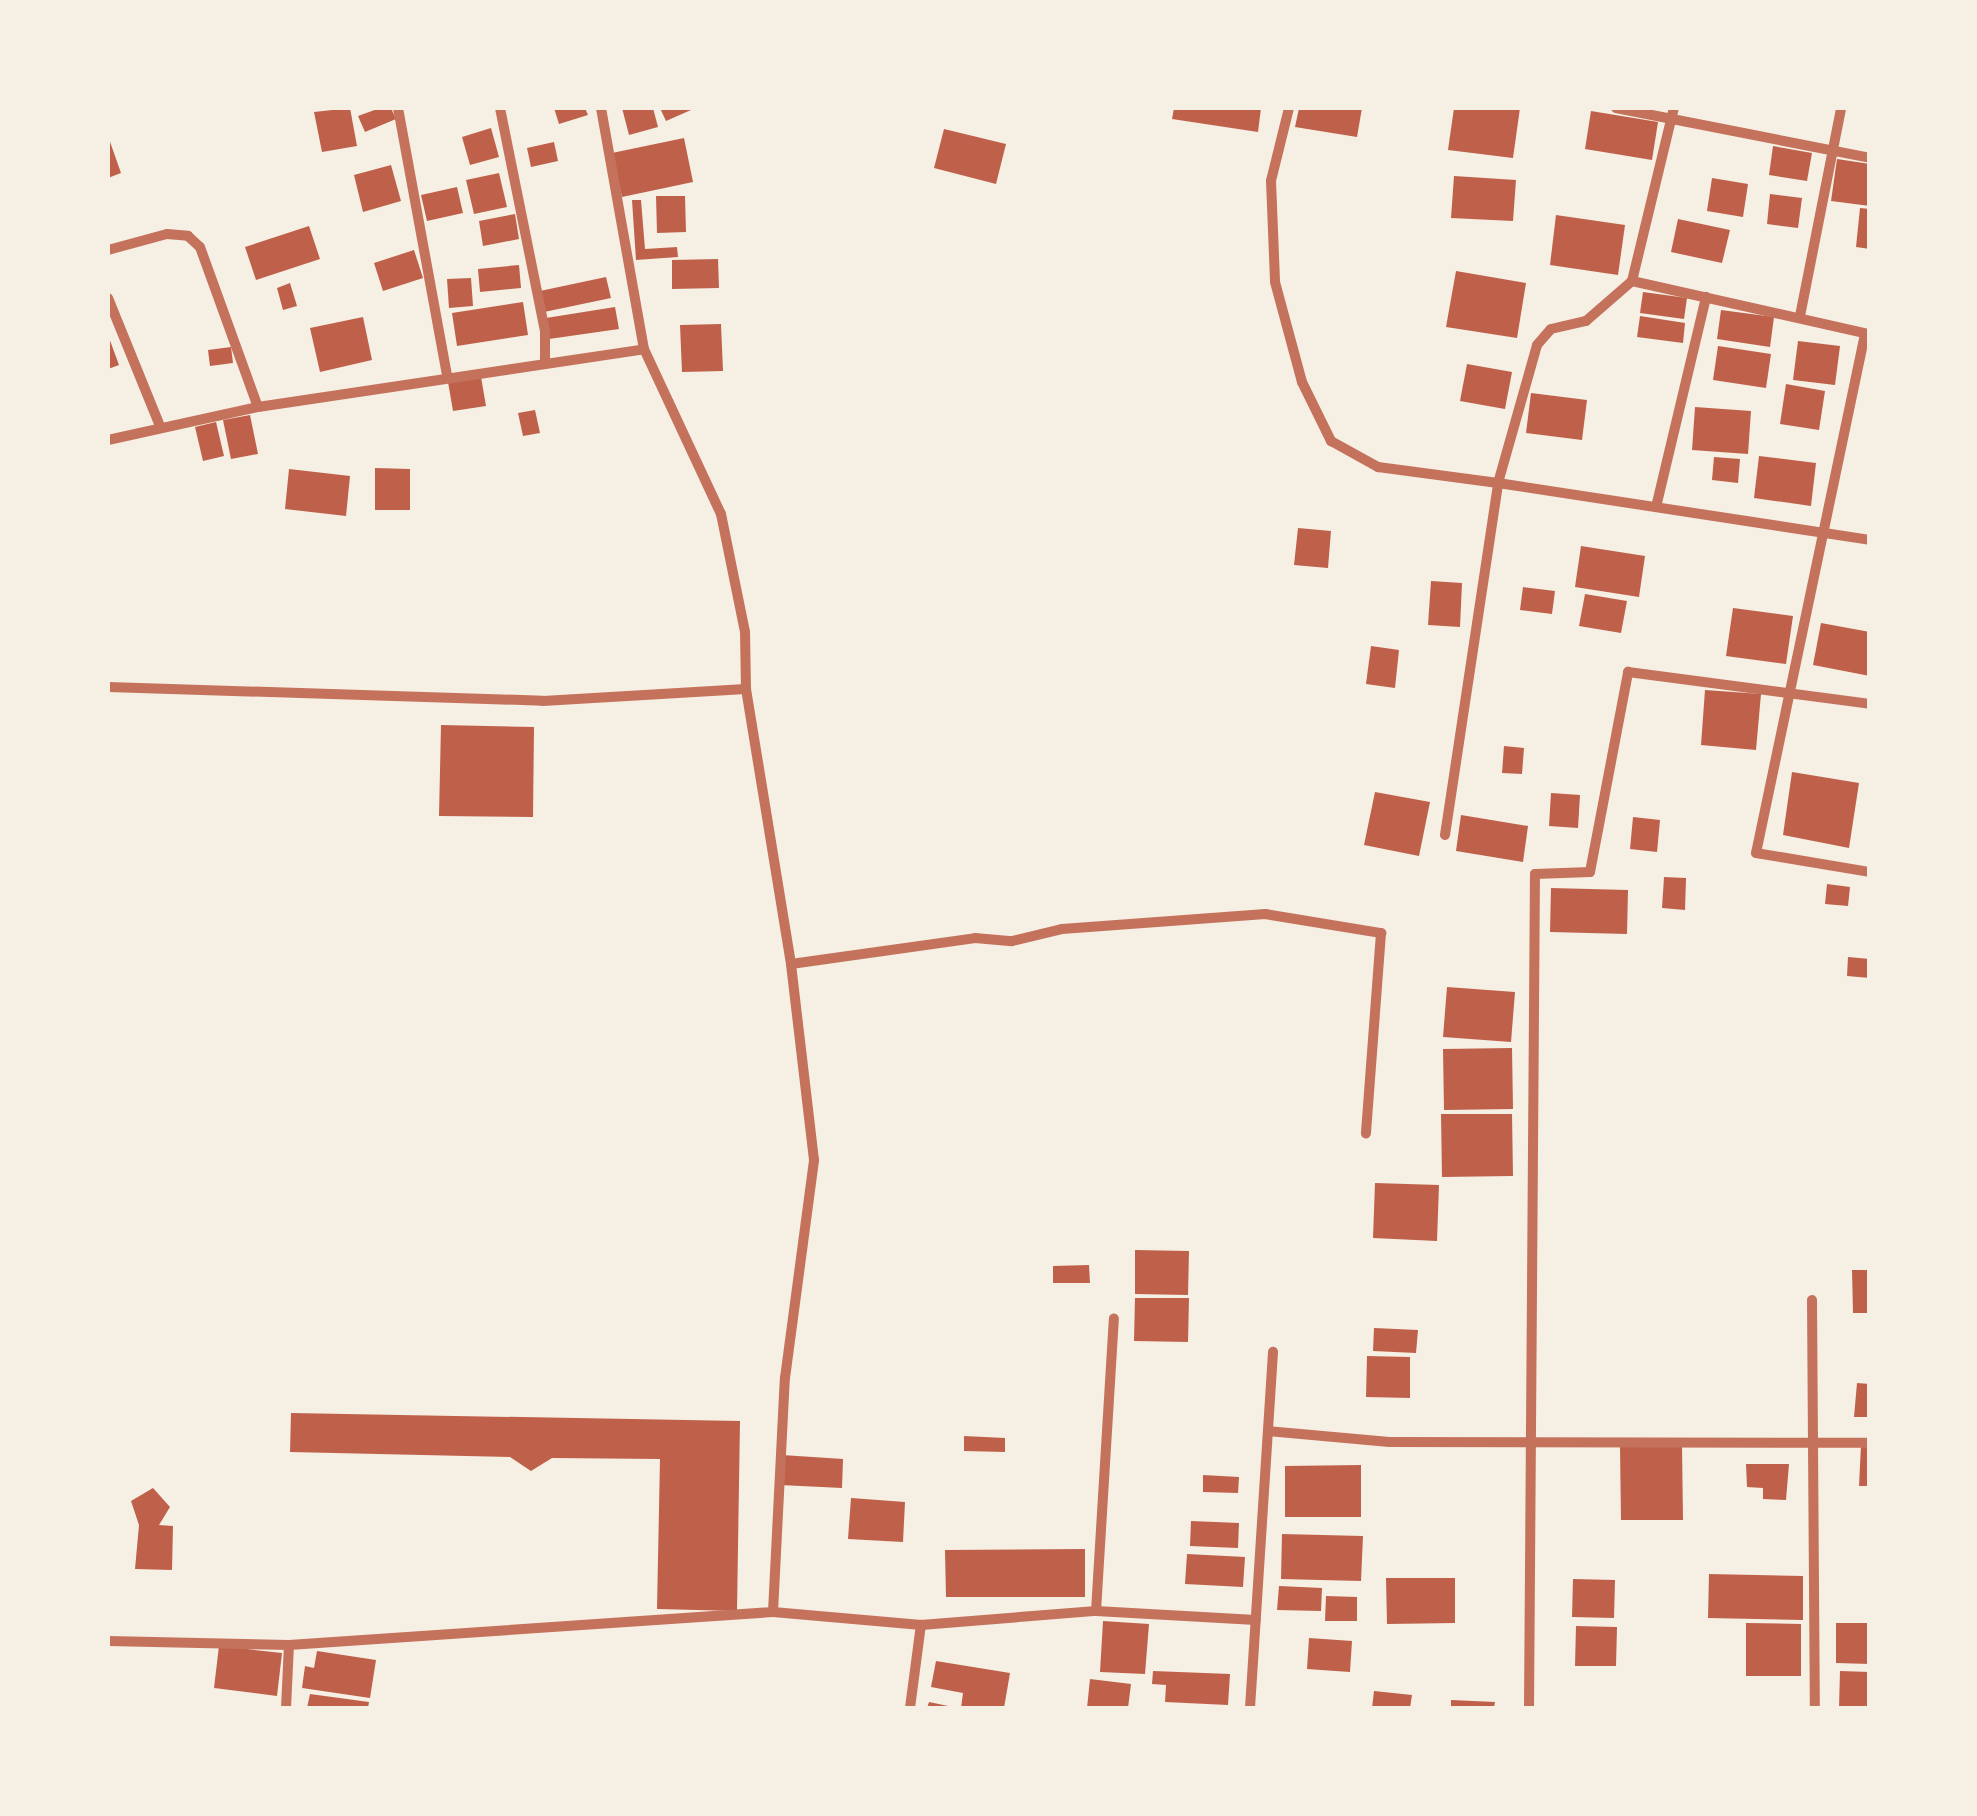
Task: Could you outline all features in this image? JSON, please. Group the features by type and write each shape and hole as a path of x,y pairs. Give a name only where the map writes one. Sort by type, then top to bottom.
{"street":[{"path":"398,108 447,376"},
{"path":"500,108 545,331 545,361"},
{"path":"602,108 644,349 721,514 745,632 746,689 791,964 814,1160 785,1378 773,1612"},
{"path":"1289,108 1272,181 1275,282 1302,382 1330,442 1378,466 1658,503 1674,511 1870,540"},
{"path":"1616,108 1673,113 1870,158"},
{"path":"1800,316 1840,108"},
{"path":"1445,835 1498,483 1538,345 1551,329 1586,320 1632,281 1673,113"},
{"path":"108,250 167,234 188,236 200,247 258,408"},
{"path":"1632,281 1867,334 1821,531 1756,853 1870,872"},
{"path":"1658,503 1706,297"},
{"path":"108,298 160,426"},
{"path":"108,440 258,408 545,361 644,349"},
{"path":"1529,1708 1536,1442 1535,874 1590,872 1628,672 1788,690 1870,704"},
{"path":"108,687 542,701 746,689"},
{"path":"791,964 975,938 1012,941 1062,929 1265,914 1381,933 1366,1133"},
{"path":"1812,1300 1816,1708"},
{"path":"1096,1611 1114,1319"},
{"path":"1250,1708 1273,1352"},
{"path":"1268,1432 1390,1442 1870,1443"},
{"path":"108,1641 289,1644 773,1612 921,1625 1096,1611 1256,1620"},
{"path":"910,1708 921,1625"},
{"path":"286,1708 289,1644"}],"building":[{"path":"350,108 357,146 322,152 314,112"},
{"path":"391,108 396,119 365,132 358,116"},
{"path":"554,108 585,108 588,115 559,124"},
{"path":"622,108 653,108 658,127 629,135"},
{"path":"660,108 690,108 691,110 666,121"},
{"path":"1174,108 1261,108 1258,132 1172,119"},
{"path":"1299,108 1362,108 1357,137 1295,127"},
{"path":"1454,108 1520,108 1513,158 1448,150"},
{"path":"1591,111 1658,122 1652,160 1585,149"},
{"path":"491,128 499,157 470,165 462,137"},
{"path":"944,129 1006,144 996,184 934,168"},
{"path":"108,136 121,173 108,178"},
{"path":"684,138 693,182 622,197 612,153"},
{"path":"554,142 558,161 531,167 527,148"},
{"path":"1773,146 1812,153 1807,181 1769,175"},
{"path":"1837,159 1870,164 1870,206 1831,201"},
{"path":"391,165 401,201 363,212 354,175"},
{"path":"499,173 507,207 474,214 466,180"},
{"path":"1454,176 1516,180 1513,221 1451,218"},
{"path":"1712,178 1748,184 1743,217 1707,211"},
{"path":"457,187 463,213 427,221 421,195"},
{"path":"1770,194 1802,198 1798,228 1767,224"},
{"path":"656,196 685,196 686,232 657,233"},
{"path":"632,200 641,200 645,249 677,247 678,257 636,260"},
{"path":"1860,208 1870,209 1870,249 1856,247"},
{"path":"515,214 519,239 483,246 479,221"},
{"path":"1556,215 1625,225 1618,275 1550,265"},
{"path":"1678,219 1730,230 1722,263 1671,252"},
{"path":"309,226 320,259 256,280 245,247"},
{"path":"414,250 423,278 383,291 374,263"},
{"path":"718,259 719,288 672,289 672,260"},
{"path":"519,265 521,288 480,292 478,269"},
{"path":"1456,271 1526,283 1517,338 1446,327"},
{"path":"606,277 611,298 544,312 540,291"},
{"path":"471,278 473,306 449,308 447,279"},
{"path":"290,283 297,306 283,310 277,288"},
{"path":"1643,292 1687,298 1684,319 1640,313"},
{"path":"523,302 528,335 457,346 452,313"},
{"path":"615,307 619,329 549,339 546,318"},
{"path":"1721,310 1774,317 1770,347 1717,339"},
{"path":"1640,316 1685,323 1683,343 1637,337"},
{"path":"363,317 372,360 320,372 310,328"},
{"path":"721,324 723,371 682,372 680,325"},
{"path":"108,335 119,365 108,369"},
{"path":"1798,341 1840,346 1835,385 1793,380"},
{"path":"1718,346 1771,354 1766,388 1713,380"},
{"path":"231,347 233,363 210,366 208,350"},
{"path":"1467,364 1512,372 1505,409 1460,401"},
{"path":"481,377 486,406 453,411 448,382"},
{"path":"1786,384 1825,391 1819,430 1780,424"},
{"path":"1531,393 1587,400 1582,440 1526,433"},
{"path":"1695,407 1751,411 1748,454 1692,450"},
{"path":"535,410 540,433 523,436 518,413"},
{"path":"250,415 258,454 231,459 223,420"},
{"path":"216,422 224,456 203,461 195,427"},
{"path":"1759,456 1816,463 1811,506 1754,498"},
{"path":"1714,457 1740,459 1738,483 1712,480"},
{"path":"375,468 410,469 410,510 375,510"},
{"path":"289,469 350,476 346,516 285,509"},
{"path":"1298,528 1331,531 1328,568 1294,565"},
{"path":"1581,546 1645,556 1639,597 1575,587"},
{"path":"1431,581 1462,583 1460,627 1428,625"},
{"path":"1523,587 1555,591 1552,614 1520,610"},
{"path":"1585,594 1627,601 1621,633 1579,626"},
{"path":"1733,608 1793,616 1786,664 1726,656"},
{"path":"1821,623 1870,632 1870,676 1813,665"},
{"path":"1371,646 1399,650 1395,688 1366,684"},
{"path":"1705,690 1761,694 1756,750 1701,745"},
{"path":"441,725 534,727 533,817 439,816"},
{"path":"1504,746 1524,748 1522,774 1502,773"},
{"path":"1792,772 1859,783 1849,848 1783,835"},
{"path":"1375,792 1430,802 1419,856 1364,845"},
{"path":"1551,793 1580,795 1578,828 1549,826"},
{"path":"1461,815 1528,826 1523,862 1456,851"},
{"path":"1633,817 1660,820 1657,852 1630,849"},
{"path":"1664,877 1686,878 1685,910 1662,908"},
{"path":"1827,884 1850,887 1848,906 1825,904"},
{"path":"1551,888 1628,890 1627,934 1550,932"},
{"path":"1848,957 1870,959 1870,978 1847,976"},
{"path":"1447,987 1515,992 1511,1042 1443,1037"},
{"path":"1512,1048 1513,1109 1444,1110 1443,1049"},
{"path":"1441,1114 1512,1114 1513,1176 1442,1177"},
{"path":"1375,1183 1439,1185 1437,1241 1373,1238"},
{"path":"1135,1250 1189,1251 1188,1295 1135,1294"},
{"path":"1089,1265 1090,1283 1053,1283 1053,1266"},
{"path":"1852,1270 1870,1270 1870,1313 1853,1313"},
{"path":"1135,1298 1189,1298 1188,1342 1134,1341"},
{"path":"1374,1328 1418,1330 1416,1353 1373,1351"},
{"path":"1367,1356 1410,1357 1410,1398 1366,1397"},
{"path":"1857,1383 1870,1384 1870,1417 1854,1417"},
{"path":"291,1413 740,1421 737,1611 657,1609 660,1459 552,1458 531,1471 510,1457 290,1452"},
{"path":"964,1436 1005,1438 1005,1452 964,1451"},
{"path":"1861,1445 1870,1446 1870,1486 1859,1486"},
{"path":"1620,1446 1682,1446 1683,1520 1621,1520"},
{"path":"782,1455 843,1459 842,1488 780,1485"},
{"path":"1746,1464 1789,1464 1786,1500 1763,1499 1763,1488 1747,1487"},
{"path":"1361,1465 1361,1517 1285,1517 1285,1466"},
{"path":"1203,1475 1239,1477 1238,1493 1203,1492"},
{"path":"153,1488 170,1507 159,1525 173,1526 172,1570 135,1569 139,1525 131,1501"},
{"path":"851,1498 905,1502 903,1542 848,1539"},
{"path":"1191,1521 1239,1523 1238,1548 1190,1546"},
{"path":"1282,1534 1363,1536 1361,1581 1281,1579"},
{"path":"1085,1549 1085,1597 946,1597 945,1550"},
{"path":"1187,1554 1245,1557 1243,1587 1185,1584"},
{"path":"1709,1574 1803,1576 1803,1620 1708,1618"},
{"path":"1386,1578 1455,1578 1455,1623 1387,1624"},
{"path":"1573,1579 1615,1580 1614,1618 1572,1617"},
{"path":"1279,1586 1322,1588 1321,1611 1277,1610"},
{"path":"1326,1596 1357,1597 1357,1621 1325,1621"},
{"path":"1103,1621 1149,1624 1145,1674 1100,1672"},
{"path":"1746,1623 1801,1624 1801,1676 1746,1676"},
{"path":"1836,1623 1870,1623 1870,1664 1836,1663"},
{"path":"1576,1626 1617,1627 1616,1666 1575,1666"},
{"path":"1309,1638 1352,1641 1350,1672 1307,1669"},
{"path":"219,1646 282,1653 277,1696 214,1688"},
{"path":"317,1651 376,1660 370,1698 302,1688 305,1666 314,1668"},
{"path":"936,1661 1010,1673 1004,1708 961,1708 963,1693 931,1687"},
{"path":"1153,1671 1230,1674 1228,1705 1165,1702 1166,1685 1152,1684"},
{"path":"1840,1671 1870,1672 1870,1708 1839,1708"},
{"path":"1090,1679 1131,1684 1128,1708 1087,1708"},
{"path":"1374,1691 1412,1695 1410,1708 1372,1708"},
{"path":"310,1694 369,1702 368,1708 307,1708"},
{"path":"1451,1700 1495,1702 1494,1708 1451,1708"},
{"path":"929,1702 953,1707 953,1708 927,1708"}]}
